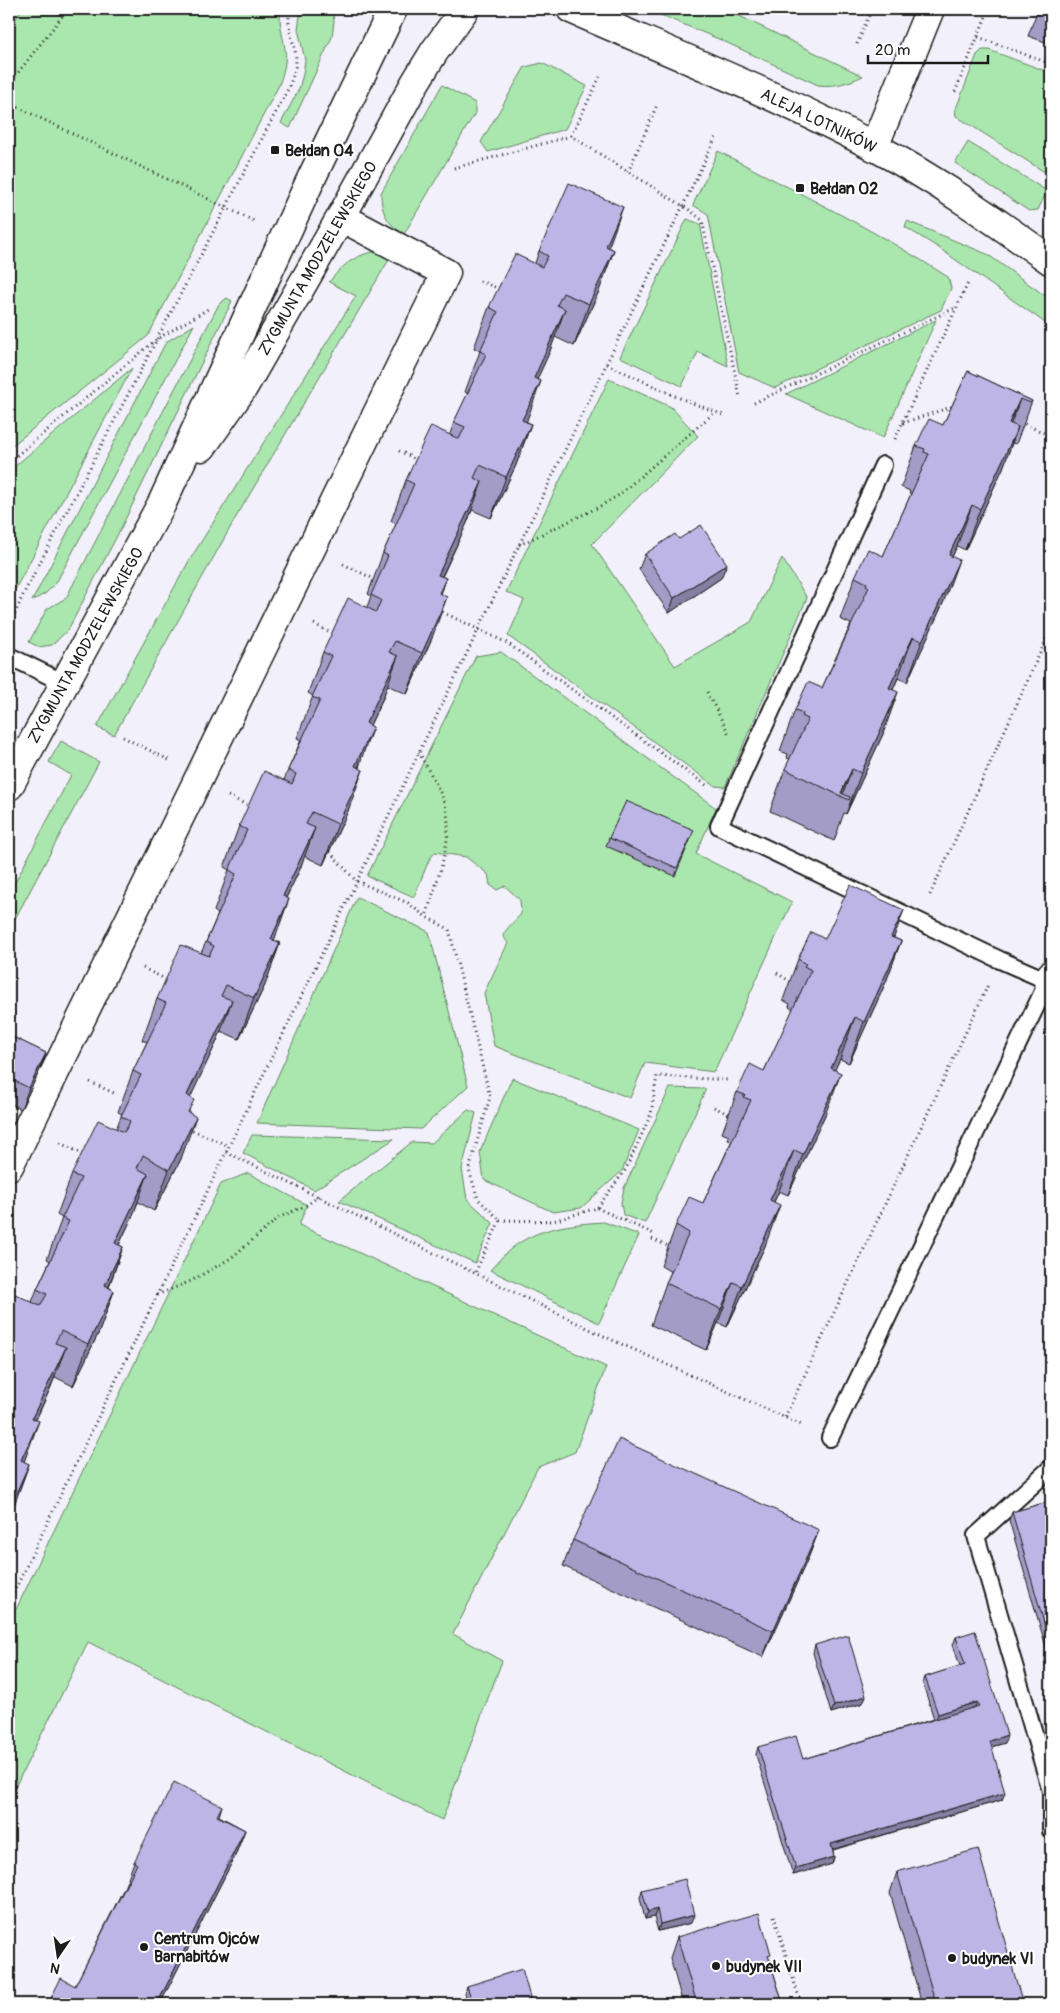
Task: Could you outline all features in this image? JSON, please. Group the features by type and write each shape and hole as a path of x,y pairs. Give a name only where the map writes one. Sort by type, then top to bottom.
{"street":[{"name":"ZYGMUNTA MODZELEWSKIEGO","path":"9,786 162,504 312,177 393,9"},
{"name":"ZYGMUNTA MODZELEWSKIEGO","path":"162,504 243,388 415,83 434,52 465,9"},
{"name":"ALEJA LOTNIKÓW","path":"571,9 718,71 874,147 969,205 1051,260"},
{"path":"874,147 930,9"},
{"path":"9,1166 446,273 341,217"}],"lane":[{"path":"830,1438 1050,978 1000,960 718,826 883,465"},
{"path":"9,656 64,683"},
{"path":"1051,1468 976,1536 1051,1791 1051,1831"}],"path":[{"path":"9,84 68,9"},
{"path":"9,628 22,597 289,87 294,73 296,58 289,29 291,9"},
{"path":"857,44 872,9"},
{"path":"955,92 989,9"},
{"path":"978,37 1051,64"},
{"path":"570,136 600,77"},
{"path":"9,103 257,222"},
{"path":"628,172 657,106"},
{"path":"9,1602 478,628 684,206 717,134"},
{"path":"454,168 570,136 684,206 702,220 740,396"},
{"path":"883,465 970,281"},
{"path":"754,403 957,306"},
{"path":"9,462 157,339 208,309"},
{"path":"606,364 677,397 726,416"},
{"path":"902,423 960,403"},
{"path":"519,545 597,508 619,495 714,412"},
{"path":"1017,420 1051,436"},
{"path":"417,460 423,463"},
{"path":"346,566 372,578"},
{"path":"433,607 507,644 730,802"},
{"path":"918,921 1051,629"},
{"path":"707,692 746,767"},
{"path":"123,737 201,776"},
{"path":"419,752 446,806 448,824 446,845 426,917"},
{"path":"330,852 356,881 408,903 426,917 449,929 490,1097 469,1170 478,1199 500,1220 553,1221 597,1208 626,1169 651,1114 657,1076 728,1080"},
{"path":"785,1417 1000,960"},
{"path":"776,974 792,983"},
{"path":"168,980 174,983"},
{"path":"714,1108 730,1115"},
{"path":"183,1125 229,1146"},
{"path":"226,1152 608,1338 830,1438"},
{"path":"158,1295 191,1281 232,1258 280,1216 307,1205 319,1196"},
{"path":"597,1208 654,1234"},
{"path":"475,1273 500,1220"},
{"path":"652,1239 670,1247"},
{"path":"774,1916 801,2004"}],"green space":[{"path":"21,9 281,9 280,24 285,58 279,85 148,336 9,448 9,34"},
{"path":"301,9 332,9 334,21 332,37 290,128 281,123 299,89 303,74 305,60 298,29"},
{"path":"646,9 725,9 863,76 841,84 818,85 721,40"},
{"path":"982,50 989,50 1051,73 1051,176 956,116 955,111 977,55"},
{"path":"542,63 587,86 565,129 488,152 481,142 525,67"},
{"path":"442,85 475,103 475,113 404,234 393,226 386,217 382,206 381,193"},
{"path":"968,142 1047,191 1038,210 1029,211 955,163"},
{"path":"718,151 863,227 948,277 951,288 941,310 775,388 739,372 708,214 693,205"},
{"path":"687,219 700,224 728,366 698,352 682,386 620,357"},
{"path":"907,221 987,254 1051,300 1051,327 939,248 905,227"},
{"path":"373,252 390,258 235,519 114,735 97,727 189,561 356,296 329,282 348,262"},
{"path":"227,298 232,301 120,530 68,630 52,645 39,647 29,642 47,609 66,598 219,304"},
{"path":"936,320 883,438 786,394"},
{"path":"194,325 56,583 46,593 32,601 166,342"},
{"path":"132,368 9,601 9,471"},
{"path":"609,379 671,407 698,436 592,544 675,666 751,622 782,558 807,598 725,787 715,786 508,636 524,600 506,592"},
{"path":"501,652 716,808 696,854 792,902 714,1072 645,1063 630,1098 494,1046 484,993 508,943 503,936 504,933 521,914 520,900 505,886 497,890 490,885 488,874 466,857 435,852 429,860 414,897 367,876 476,656"},
{"path":"61,741 99,762 9,930 9,894 71,775 49,762"},
{"path":"357,897 429,932 468,1086 421,1129 257,1123"},
{"path":"512,1078 639,1130 622,1171 581,1208 553,1212 484,1180 480,1152"},
{"path":"670,1088 706,1089 645,1223 623,1215 621,1203 624,1188"},
{"path":"468,1110 476,1113 462,1169 467,1199 493,1223 475,1263 339,1201 412,1142 432,1143"},
{"path":"252,1135 394,1139 314,1190 243,1153"},
{"path":"248,1173 307,1205 299,1225 606,1367 575,1452 538,1467 453,1634 502,1661 442,1820 88,1642 9,1799 9,1624 221,1184"},
{"path":"604,1222 639,1235 599,1323 490,1270 512,1248 533,1235 556,1228"}],"building":[{"path":"569,183 623,207 606,246 614,250 589,304 563,293 557,305 565,309 534,378 541,381 522,420 531,424 506,477 480,465 474,478 482,482 438,575 446,578 439,593 447,597 422,653 395,641 389,652 398,656 366,723 373,727 355,766 363,770 338,824 312,812 306,824 315,828 283,896 289,899 271,939 280,943 254,998 226,985 221,996 232,1000 187,1095 194,1100 188,1112 196,1117 169,1170 143,1155 137,1168 148,1174 115,1243 123,1247 105,1285 114,1291 88,1344 61,1331 55,1343 66,1347 32,1418 39,1421 21,1460 29,1464 9,1509 9,1303 13,1293 40,1306 47,1294 37,1289 69,1221 62,1218 81,1178 72,1174 98,1120 124,1132 128,1126 130,1121 121,1116 141,1075 133,1071 166,1003 157,999 181,945 209,956 214,946 206,942 236,874 229,870 247,830 239,826 264,771 292,784 296,774 288,770 320,700 312,697 331,656 323,652 348,598 376,612 381,600 371,595 388,556 383,553 414,484 406,480 431,426 459,439 465,427 454,422 486,354 480,351 498,312 489,307 515,254 542,267 548,256 539,251"},
{"path":"968,371 1032,401 1031,403 1020,399 1009,423 1018,427 980,509 972,505 949,555 959,560 922,641 913,637 889,688 898,692 861,773 852,769 841,793 850,797 849,800 785,769 808,719 802,716 803,713 795,710 808,682 822,688 869,587 866,585 867,583 855,577 868,549 883,556 929,454 924,452 925,449 916,446 929,419 943,425"},
{"path":"701,525 727,564 674,598 645,554 675,534 679,539"},
{"path":"626,801 694,830 677,868 609,838"},
{"path":"850,885 904,910 891,937 901,941 864,1022 855,1017 831,1068 841,1073 803,1154 794,1150 770,1200 780,1205 742,1286 733,1282 721,1309 666,1283 689,1233 676,1225 689,1197 703,1203 751,1100 737,1092 750,1064 764,1071 811,970 798,959 811,932 825,939"},
{"path":"9,1035 46,1053 29,1088 9,1078"},
{"path":"619,1439 819,1530 773,1631 573,1540"},
{"path":"1051,1501 1051,1647 1012,1512"},
{"path":"975,1631 1007,1735 990,1741 1005,1793 831,1844 834,1857 796,1868 758,1747 796,1736 803,1759 979,1706 977,1702 938,1714 925,1677 965,1664 956,1637"},
{"path":"848,1635 866,1696 834,1706 815,1645"},
{"name":"Centrum Ojców Barnabitów","path":"174,1782 222,1806 217,1816 245,1830 157,2004 48,2004 61,1978 75,1986 137,1864 134,1862"},
{"name":"budynek VI","path":"978,1849 1023,2004 936,2004 897,1872"},
{"path":"685,1879 694,1915 660,1924 657,1909 648,1912 642,1890"},
{"name":"budynek VII","path":"759,1913 771,1954 768,1955 783,2004 697,2004 677,1937"},
{"path":"522,1969 532,2004 473,2004 467,1986"}],"place":[{"name":"Bełdan 04","path":"275,150"},
{"name":"Bełdan 02","path":"800,188"},
{"name":"Centrum Ojców Barnabitów","path":"144,1947"},
{"name":"budynek VI","path":"952,1958"},
{"name":"budynek VII","path":"716,1966"}]}
